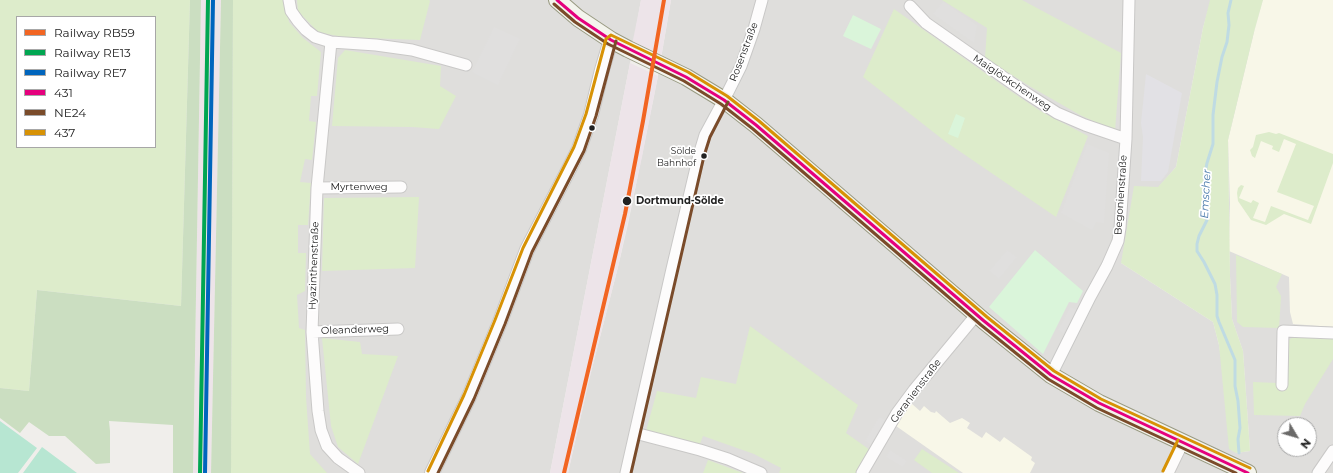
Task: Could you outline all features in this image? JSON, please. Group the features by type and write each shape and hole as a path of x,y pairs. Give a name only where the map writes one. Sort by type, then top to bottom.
{"main road":[{"path":"557,0 578,18 611,40 686,77 724,100 1051,375 1099,403 1248,473"}],"street":[{"path":"289,0 291,11 298,21 315,37 331,42 376,45 412,50 466,65"},
{"name":"Rosenstraße","path":"626,473 699,155 706,135 741,66 762,0"},
{"name":"Begonienstraße","path":"1051,375 1107,266 1118,241 1126,138 1129,0"},
{"name":"Maiglöckchenweg","path":"910,6 926,23 1026,94 1057,113 1085,125 1126,138"},
{"path":"432,473 469,396 500,322 527,250 578,149 587,126 611,40"},
{"name":"Hyazinthenstraße","path":"331,42 317,188 312,332 321,432 330,450 338,458 359,473"},
{"name":"Myrtenweg","path":"317,188 401,187"},
{"name":"Geranienstraße","path":"866,472 894,419 914,390 977,314"},
{"name":"Oleanderweg","path":"312,332 398,329"},
{"path":"1282,385 1284,331 1333,332"},
{"path":"635,433 700,450 728,459 761,473"},
{"path":"1168,473 1183,442"},
{"path":"1318,473 1333,450"}],"shaded area":[{"path":"201,0 221,0 211,473 193,473"},
{"path":"233,0 641,0 550,473 231,473"},
{"path":"641,0 671,0 661,58 632,45"},
{"path":"671,0 1211,0 1203,28 1176,167 1158,188 1121,263 1213,322 1219,345 1236,453 1250,451 1243,351 1232,319 1228,140 1251,32 1333,0 1333,473 568,473 589,380 628,224 658,76"},
{"path":"1263,0 1333,0 1333,327 1293,324 1290,312 1289,277 1229,251 1230,203 1228,140"},
{"path":"943,1 977,25 974,43 933,14"},
{"path":"494,27 520,39 498,85 472,72"},
{"path":"630,63 658,76 618,267 589,380 568,473 550,473"},
{"path":"1146,74 1182,93 1168,172 1161,181 1141,181 1143,137 1141,123"},
{"path":"1087,144 1109,153 1104,223 1096,222 1092,230 1061,213"},
{"path":"1007,250 1017,257 999,279 989,271"},
{"path":"1070,307 1077,310 1064,333 1058,330"},
{"path":"911,403 920,411 924,406 931,412 935,413 936,411 950,423 962,418 970,423 967,428 982,438 986,432 1000,442 1004,437 1032,457 1031,460 1035,463 1030,473 963,473 896,426"},
{"path":"879,417 885,420 871,445 865,441"},
{"path":"890,450 907,461 903,467 886,457"}],"green space":[{"path":"0,0 190,0 181,306 37,290 29,391 0,388"},
{"path":"190,0 201,0 193,473 173,473 173,425 109,421 110,463 96,464 65,436 49,436 29,422 20,433 0,418 0,388 29,391 37,290 181,306"},
{"path":"221,0 233,0 231,473 211,473"},
{"path":"233,0 284,0 289,22 303,38 321,52 317,96 311,96 309,121 316,122 312,160 305,159 300,182 311,183 308,225 298,225 298,253 306,253 305,291 297,295 299,328 305,330 306,397 310,454 327,473 231,473"},
{"path":"297,0 430,1 420,40 342,37 318,32 298,11"},
{"path":"942,0 1022,0 1121,53 1115,131 1080,115 1031,87 985,58 987,28"},
{"path":"1210,0 1263,0 1228,140 1232,319 1243,351 1250,451 1236,453 1229,449 1219,345 1213,322 1121,263 1134,186 1158,187 1176,167 1203,28"},
{"path":"894,9 1042,112 1088,136 1056,217 946,142 863,77"},
{"path":"853,15 881,29 871,49 843,36"},
{"path":"345,50 441,66 440,86 456,96 439,129 412,127 332,126 338,58"},
{"path":"956,114 965,118 958,138 948,134"},
{"path":"1269,132 1276,134 1279,133 1333,154 1333,163 1311,224 1284,214 1266,225 1251,220 1238,201 1237,193 1238,188 1241,185 1244,186 1239,198 1251,203 1253,200 1259,203 1253,218 1265,222 1271,206 1308,220 1314,206 1277,192 1296,144 1284,139 1279,152 1272,149 1273,146 1261,141 1255,158 1252,156 1250,150 1253,147 1256,135"},
{"path":"419,197 415,268 322,271 324,198"},
{"path":"1035,250 1083,291 1077,303 1069,302 1043,354 989,307"},
{"path":"1236,255 1282,274 1276,287 1281,296 1279,328 1243,327 1237,322"},
{"path":"750,326 858,405 846,433 870,450 856,473 779,473 781,468 754,454 703,436 700,444 646,431 657,391 696,398 701,377 736,384"},
{"path":"1293,337 1333,337 1333,359 1305,404 1300,416 1254,415 1253,382 1277,383 1277,388 1285,388 1287,344"},
{"path":"322,338 360,342 362,354 398,356 358,464 338,447 331,426"},
{"path":"0,421 37,448 18,473 0,473"},
{"path":"42,447 77,473 23,473"},
{"path":"922,449 959,473 932,473 914,460"},
{"path":"708,460 743,473 703,473"}],"waterway":[{"name":"Emscher","path":"1231,0 1228,13 1229,25 1227,42 1222,57 1217,82 1213,115 1213,144 1205,173 1204,201 1207,220 1199,236 1197,251 1215,284 1217,295 1217,316 1235,360 1235,386 1238,401 1240,428 1238,439 1239,453"}],"rail line":[{"name":"RE13","path":"200,473 208,0"},
{"name":"RE7","path":"205,473 213,0"},
{"name":"RB59","path":"564,473 625,214 664,0"}],"transit line":[{"name":"431","path":"557,0 578,18 611,40 686,77 724,100 756,125 984,321 1051,375 1099,403 1248,473"},
{"name":"NE24","path":"554,4 575,22 608,44 684,81 721,104 753,129 981,325 1048,379 1097,408 1236,473"},
{"name":"437","path":"428,471 464,395 523,248 574,147 586,114 606,39 611,35 688,72 727,96 759,121 987,317 1054,371 1101,399 1250,468"},
{"name":"NE24","path":"438,473 474,399 505,324 532,252 584,151 596,116 616,41"},
{"name":"NE24","path":"631,473 704,156 710,137 728,102"},
{"name":"437","path":"1163,471 1178,440"}],"place":[{"name":"Sölde Bahnhof","path":"704,156"},
{"name":"Dortmund-Sölde","path":"627,201"}]}
